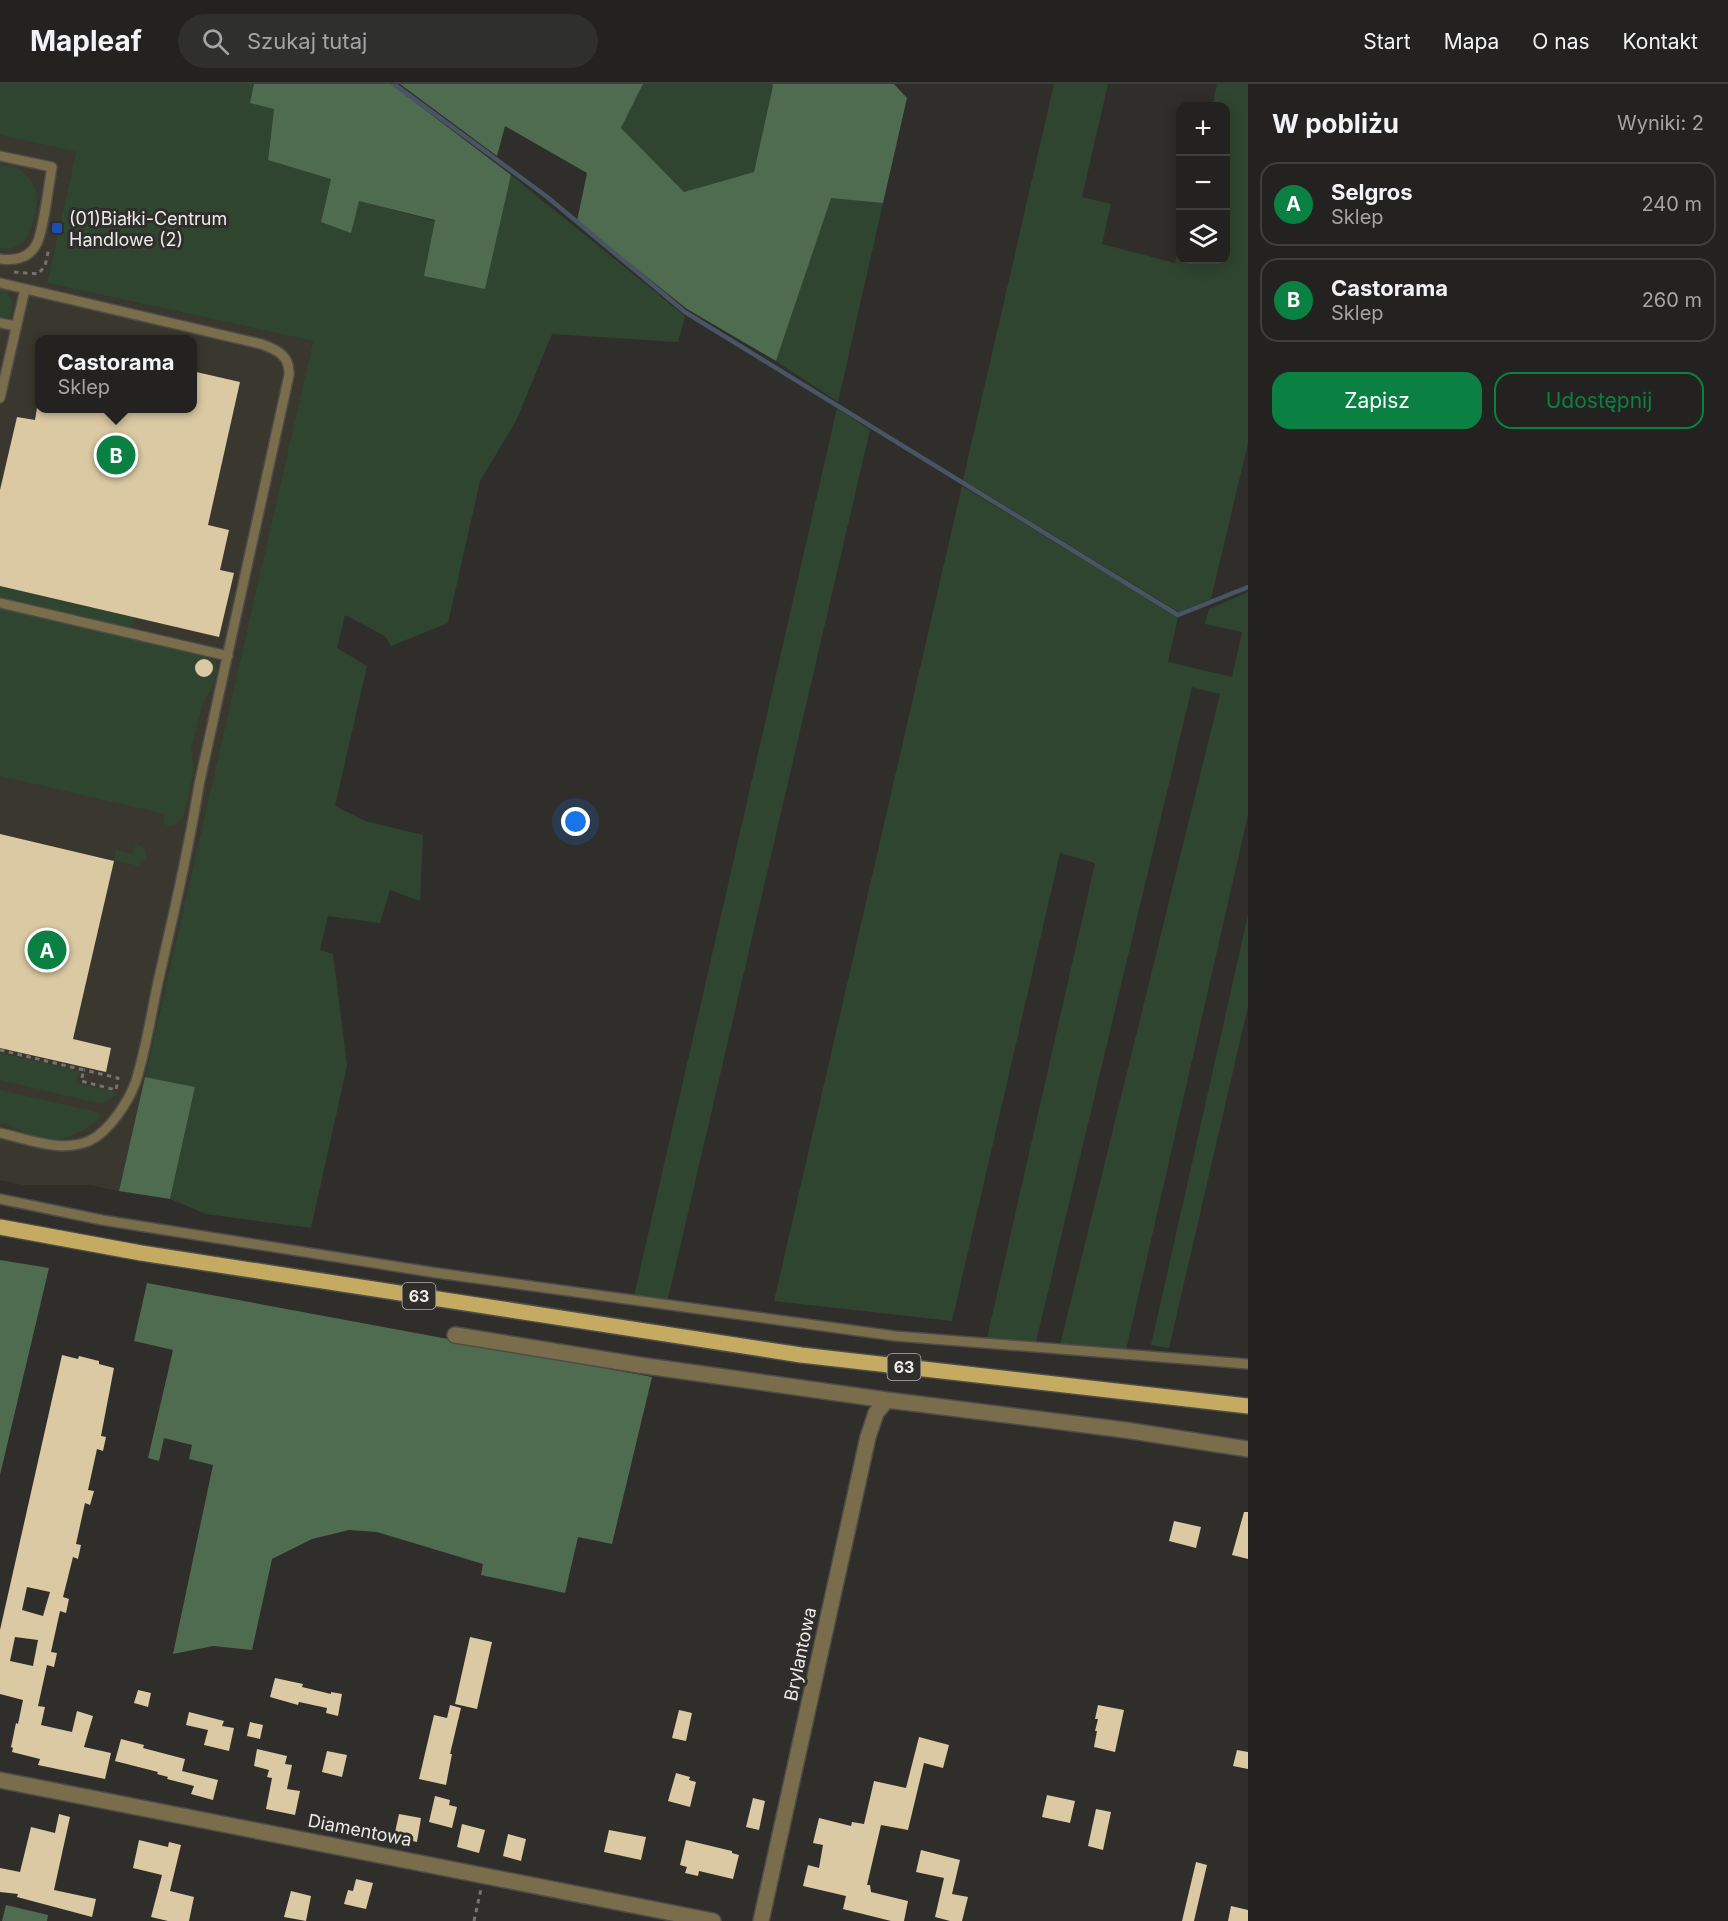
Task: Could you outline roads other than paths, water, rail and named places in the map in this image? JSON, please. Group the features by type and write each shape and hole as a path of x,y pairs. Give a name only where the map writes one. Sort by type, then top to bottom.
{"main road":[{"name":"63","path":"0,1227 141,1253 801,1355 1248,1406"}],"street":[{"path":"455,1335 639,1365 887,1400 1125,1430 1248,1449"},
{"name":"Brylantowa","path":"760,1921 868,1437 876,1413 887,1400"},
{"name":"Diamentowa","path":"0,1780 712,1921"}],"lane":[{"path":"0,156 52,167 38,244 29,254 11,261 0,259"},
{"path":"0,282 233,336 278,350 287,360 289,375 136,1082 119,1113 103,1132 76,1145 56,1146 0,1133"},
{"path":"0,398 25,289"},
{"path":"0,323 16,327"},
{"path":"0,603 228,656"},
{"path":"0,1198 102,1220 437,1273 895,1336 1248,1364"}],"waterway":[{"path":"394,84 546,196 685,312 1178,615 1248,587"}],"place":[{"name":"(01)Białki-Centrum Handlowe (2)","path":"57,228"},
{"name":"Castorama","path":"116,455"},
{"name":"Selgros","path":"47,950"}]}
